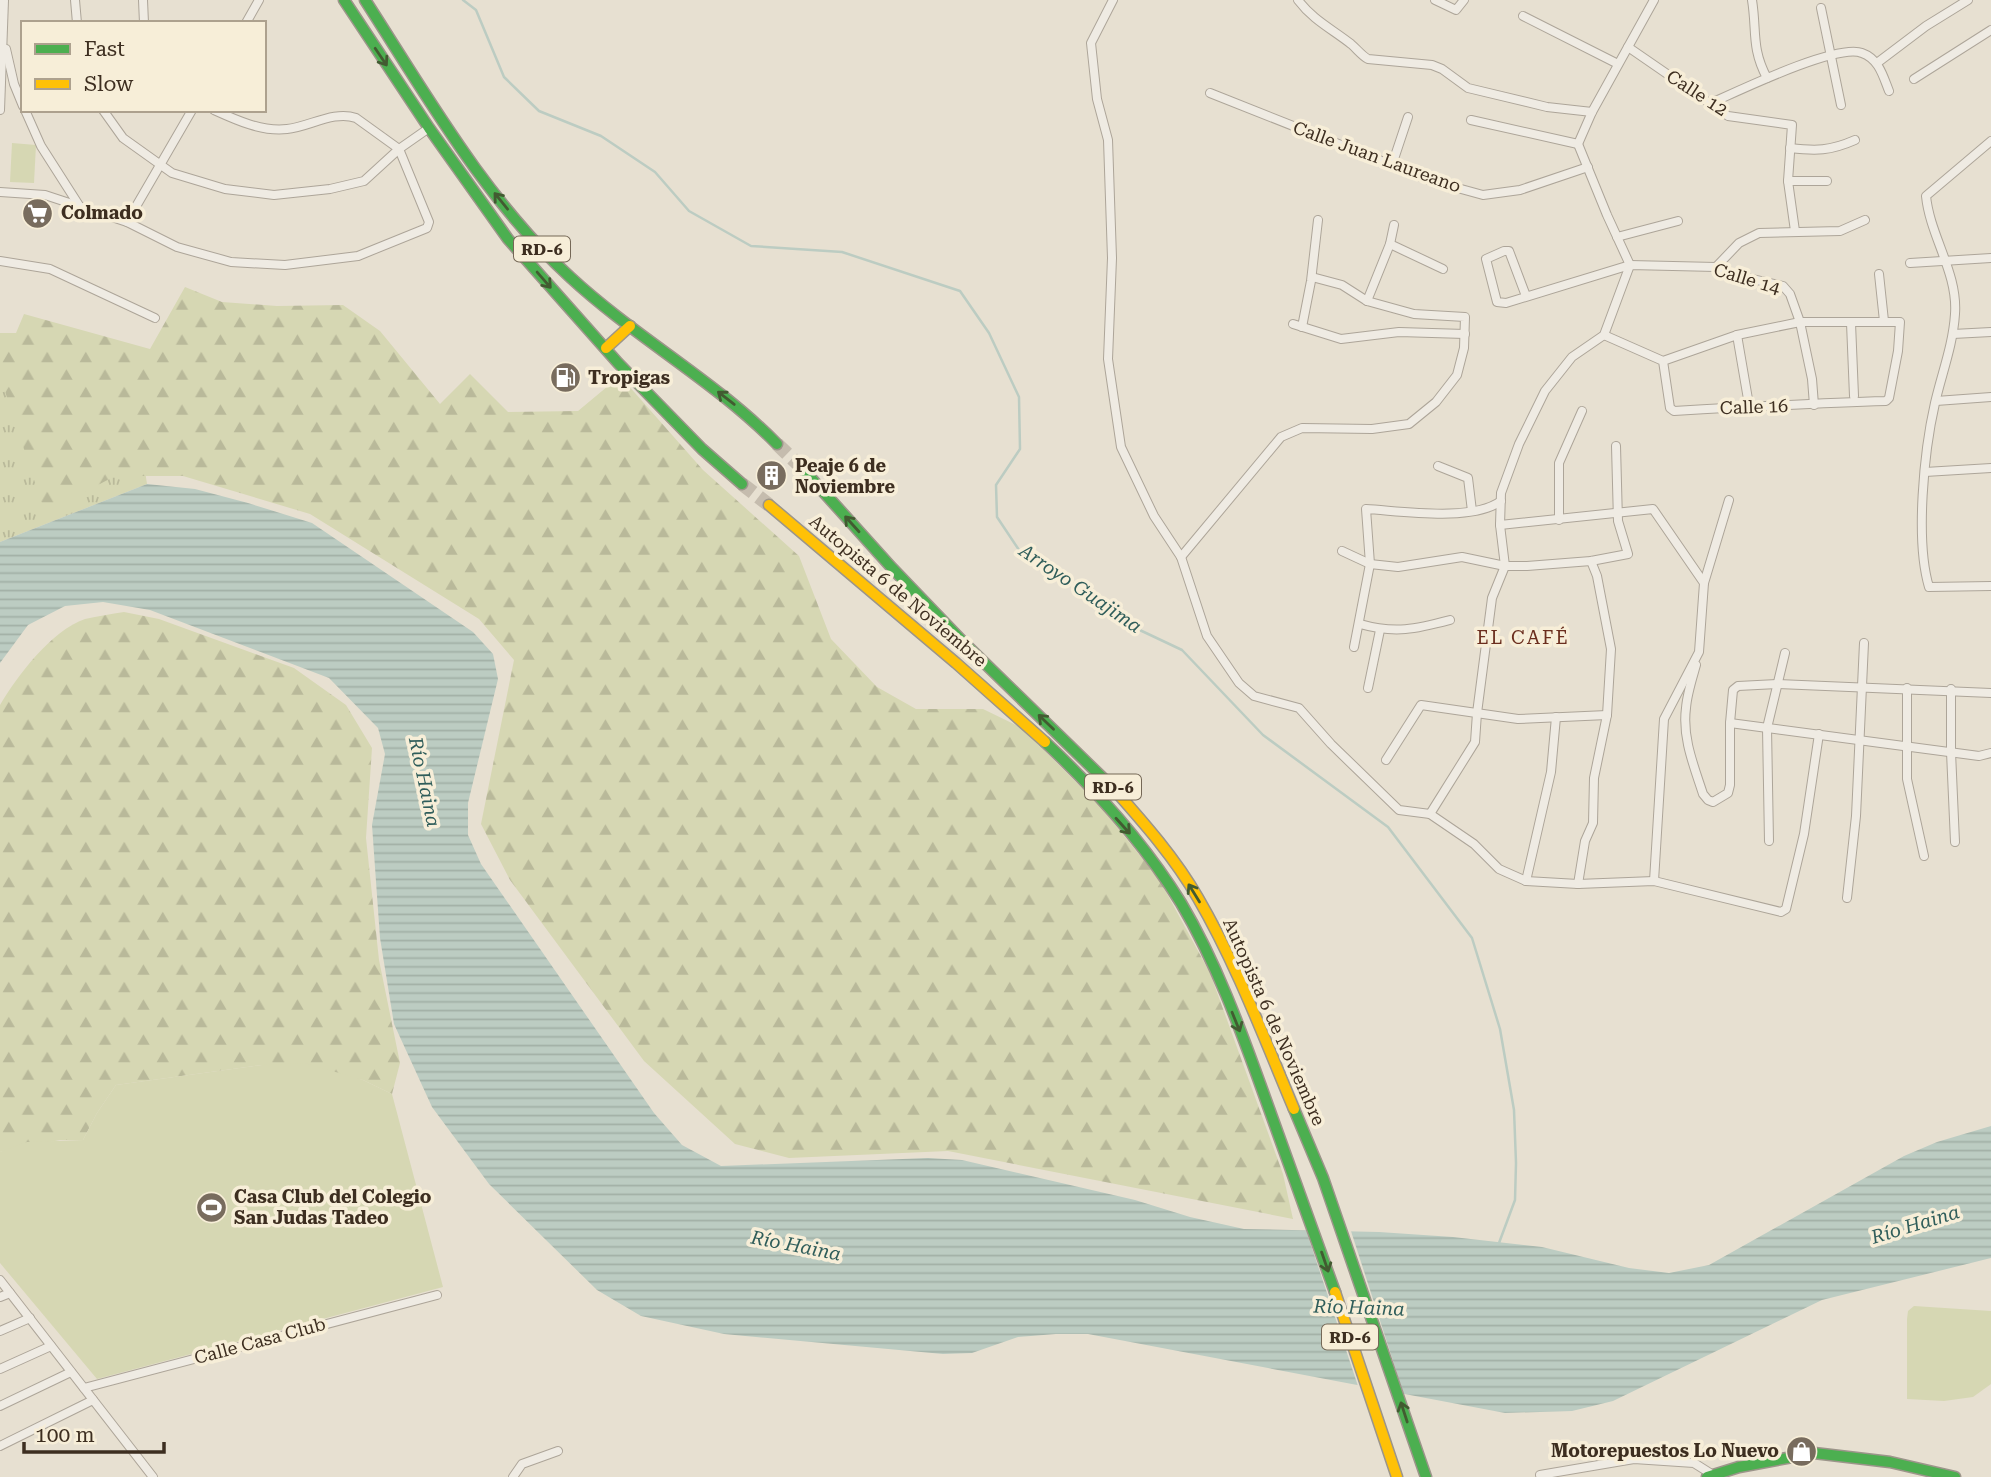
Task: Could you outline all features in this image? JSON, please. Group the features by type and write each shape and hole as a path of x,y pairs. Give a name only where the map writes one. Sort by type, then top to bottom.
{"main road":[{"name":"RD-6","path":"344,0 429,128 508,239 702,449 742,484"},
{"name":"RD-6","path":"365,0 454,137 499,198 553,260 630,326 729,399 777,444"},
{"path":"606,348 630,326"},
{"name":"Autopista 6 de Noviembre","path":"801,467 928,605 1108,782 1157,838 1197,896 1230,956 1323,1178 1426,1477"},
{"name":"Autopista 6 de Noviembre","path":"769,505 1002,702 1055,751 1133,836 1164,877 1193,923 1256,1073 1302,1198 1396,1477"},
{"path":"1710,1476 1730,1474 1814,1453 1891,1462 1955,1477"}],"street":[{"path":"0,110 4,0"},
{"path":"75,0 76,21"},
{"path":"143,0 144,21"},
{"path":"247,21 259,0"},
{"path":"1112,0 1091,43 1097,99 1108,140 1112,258 1108,359 1121,447 1154,516 1181,557 1207,636 1240,683 1254,696 1299,708 1331,744 1399,810 1430,814 1474,844 1499,869 1526,881 1578,884 1654,881 1781,912 1804,834 1819,734"},
{"path":"1298,0 1307,13 1352,44 1368,59 1432,65 1468,88 1547,107 1592,112"},
{"path":"1435,0 1454,10 1458,9 1464,0"},
{"path":"1430,814 1475,742 1492,598 1505,566 1500,525 1501,493 1519,444 1545,391 1572,357 1604,335 1630,265 1578,144 1592,112 1654,0"},
{"path":"1752,0 1755,48 1767,78"},
{"path":"1877,63 1926,26 1968,0"},
{"path":"1821,8 1841,105"},
{"path":"1523,16 1618,64"},
{"path":"1914,79 1991,30"},
{"path":"4,39 14,84 21,101"},
{"name":"Calle 12","path":"1628,47 1728,116 1792,125 1788,181 1796,231"},
{"path":"1709,104 1767,78 1831,55 1860,51 1877,63 1889,91"},
{"name":"Calle Juan Laureano","path":"1210,93 1432,181 1483,195 1520,190 1588,167"},
{"path":"26,112 41,146 80,207"},
{"path":"104,112 123,138 172,173 225,189 274,195 297,194 364,181 399,149 429,128"},
{"path":"127,222 191,112"},
{"path":"0,192 45,195 127,222 177,247 231,262 285,265 358,256 425,230 429,225 399,149 356,118 348,115 285,129 245,124 218,112"},
{"path":"1392,165 1408,117"},
{"path":"1471,120 1578,144"},
{"path":"1790,148 1817,151 1835,149 1855,140"},
{"path":"1991,141 1926,196 1955,304 1953,334 1930,430 1922,519 1928,586 1991,586"},
{"path":"1788,181 1827,181"},
{"path":"1302,327 1312,276 1318,220"},
{"path":"1716,267 1748,237 1766,232 1840,231 1865,220"},
{"path":"1617,237 1678,221"},
{"path":"1367,301 1390,244 1394,225"},
{"path":"1390,244 1443,269"},
{"name":"Calle 14","path":"1526,296 1509,251 1486,259 1497,302 1506,303 1630,265 1716,267 1735,275 1783,286 1790,293 1800,322 1812,379 1814,405"},
{"path":"1910,262 1991,258"},
{"path":"0,261 50,269 155,318"},
{"path":"1604,335 1663,361 1737,335 1800,322 1884,321 1880,274"},
{"path":"1181,557 1281,437 1302,428 1372,429 1409,424 1436,402 1457,375 1464,348 1465,317 1414,314 1367,301 1342,285 1312,276"},
{"name":"Calle 16","path":"1663,361 1670,408 1674,411 1749,405 1886,401 1889,398 1898,351 1900,322 1884,321"},
{"path":"1851,323 1853,396"},
{"path":"1293,324 1341,339 1399,332 1465,334"},
{"path":"1953,334 1991,332"},
{"path":"1737,335 1749,405"},
{"path":"1936,401 1991,397"},
{"path":"1559,520 1559,463 1582,411"},
{"path":"1342,551 1370,564 1398,567 1462,557 1505,566 1591,561 1628,554 1618,521 1616,446"},
{"path":"1438,466 1468,478 1472,510"},
{"path":"1926,472 1991,468"},
{"path":"1730,500 1704,583 1699,652 1686,708 1688,747 1703,794 1708,800 1713,802 1728,793 1730,785 1730,723 1735,688 1777,684 1991,693"},
{"path":"1354,647 1370,564 1366,509 1441,514 1490,509 1501,501"},
{"path":"1500,525 1653,509 1704,583"},
{"path":"1578,884 1585,841 1592,823 1594,778 1606,715 1611,649 1597,576 1591,561"},
{"path":"1360,624 1380,630 1412,631 1450,620"},
{"path":"1367,688 1380,630"},
{"path":"1847,898 1856,816 1864,643"},
{"path":"1654,881 1664,719 1699,652"},
{"path":"1769,841 1767,728 1785,653"},
{"path":"1907,688 1906,746 1910,803 1924,856"},
{"path":"1951,690 1955,842"},
{"path":"1386,760 1421,705 1518,719 1606,715"},
{"path":"1526,881 1551,772 1556,717"},
{"path":"1730,723 1979,756 1991,753"},
{"path":"0,1280 152,1477"},
{"path":"0,1297 10,1293"},
{"name":"Calle Casa Club","path":"84,1388 437,1295"},
{"path":"0,1331 30,1318"},
{"path":"0,1368 51,1346"},
{"path":"0,1406 71,1372"},
{"path":"0,1446 93,1400"},
{"path":"513,1477 522,1464 558,1451"},
{"path":"1540,1475 1634,1459 1699,1464 1710,1476"}],"green space":[{"path":"12,143 36,145 34,183 10,182"},
{"path":"185,287 222,302 277,306 343,305 380,331 440,404 470,374 508,412 578,411 620,376 703,470 799,556 831,639 877,687 916,709 983,709 1022,728 1099,805 1159,879 1210,973 1283,1174 1293,1219 948,1151 789,1158 735,1144 644,1061 510,880 481,824 514,660 479,619 310,514 183,476 115,476 45,513 0,376 0,333 16,333 24,314 150,349"},
{"path":"0,341 132,385 147,484 0,542"},
{"path":"124,612 159,619 294,668 346,705 372,748 366,838 379,960 400,1063 392,1094 363,1080 262,1065 116,1085 83,1140 60,1140 0,1152 0,705 36,655 60,633 85,619"},
{"name":"Casa Club del Colegio San Judas Tadeo","path":"305,1063 363,1080 392,1094 443,1287 97,1379 0,1263 0,1152 27,1142 83,1140 116,1085 262,1065"},
{"path":"1914,1306 1991,1311 1991,1384 1973,1397 1944,1401 1907,1399 1907,1319 1908,1311"}],"water":[{"name":"Río Haina","path":"147,484 195,489 312,523 473,632 493,654 498,679 468,803 468,835 481,864 654,1113 682,1145 721,1166 928,1158 962,1160 1135,1200 1190,1217 1244,1229 1379,1232 1453,1237 1542,1247 1629,1268 1669,1273 1709,1265 1904,1156 1937,1142 1991,1126 1991,1258 1822,1300 1613,1401 1572,1411 1505,1413 1088,1334 1018,1337 972,1353 943,1354 724,1334 641,1316 597,1290 489,1184 432,1107 394,1024 380,938 372,825 385,754 378,728 329,678 150,610 103,602 65,606 28,625 0,663 0,542"}],"pier":[{"path":"1305,1227 1350,1228 1405,1398 1359,1389"}],"waterway":[{"name":"Arroyo Guajima","path":"463,0 476,10 504,77 539,111 601,136 655,172 689,211 751,246 842,252 960,291 989,333 1019,397 1020,449 996,485 997,517 1021,553 1057,571 1127,624 1182,650 1263,735 1388,827 1472,938 1500,1029 1514,1110 1515,1200 1499,1243"}],"tunnel":[{"path":"777,444 801,467"},
{"path":"742,484 769,505"}],"traffic: fast":[{"path":"344,0 429,128 508,239 618,363 702,449 742,484"},
{"path":"365,0 459,145 539,247 595,299 727,399 777,444"},
{"path":"801,467 963,642 1113,788"},
{"path":"1045,742 1101,798 1135,838 1167,881 1194,925 1236,1020 1335,1292"},
{"path":"1294,1109 1323,1178 1426,1477"},
{"path":"1707,1477 1739,1467 1814,1453 1890,1462 1955,1477"}],"traffic: slow":[{"path":"606,348 630,326"},
{"path":"769,505 1045,742"},
{"path":"1113,788 1169,855 1198,898 1238,975 1294,1109"},
{"path":"1335,1292 1397,1477"}],"place":[{"name":"Colmado","path":"38,213"},
{"name":"Tropigas","path":"565,378"},
{"name":"Peaje 6 de Noviembre","path":"772,476"},
{"name":"Casa Club del Colegio San Judas Tadeo","path":"211,1207"},
{"name":"Motorepuestos Lo Nuevo","path":"1802,1451"}],"district":[{"name":"EL CAFÉ","path":"1523,637"}]}
